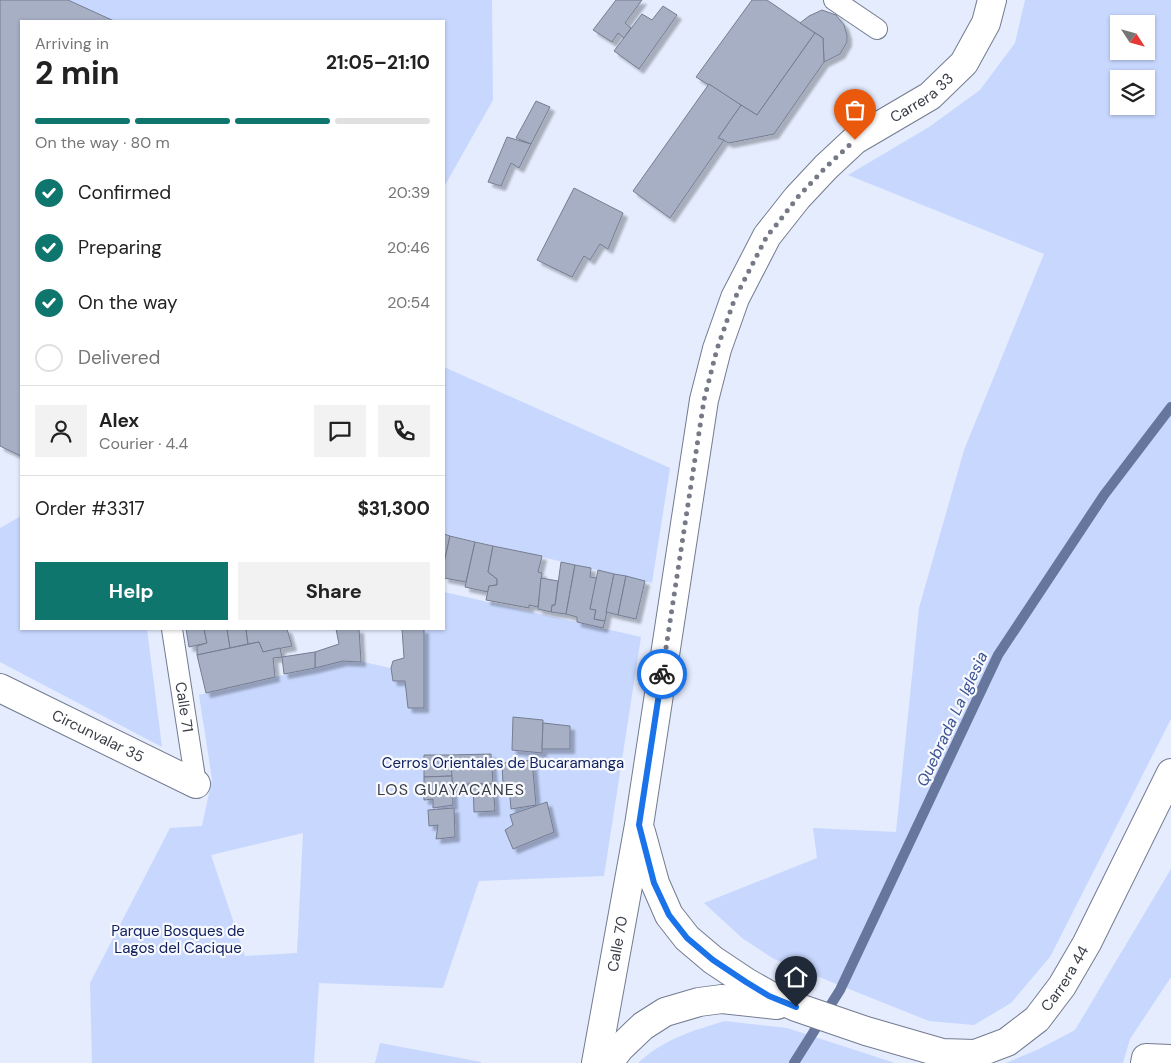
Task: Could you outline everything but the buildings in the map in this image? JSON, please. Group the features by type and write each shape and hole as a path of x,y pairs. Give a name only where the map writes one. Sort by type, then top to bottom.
{"main road":[{"name":"Carrera 33","path":"639,825 704,400 717,349 735,298 767,236 797,198 826,167 855,140 930,96 964,63 986,23 992,0"},
{"name":"Circunvalar 35","path":"0,688 196,784"},
{"name":"Carrera 44","path":"796,1007 866,1031 942,1053 975,1054 1007,1042 1037,1020 1062,986 1087,943 1171,773"},
{"path":"639,825 654,883 661,900 669,915 687,938 713,960 746,982 769,996 796,1007"},
{"name":"Calle 70","path":"596,1063 639,825"},
{"path":"608,1063 620,1048 643,1026 665,1012 691,1004 722,999 796,1007"}],"lane":[{"path":"834,0 877,30"},
{"name":"Calle 71","path":"172,630 196,784"}],"green space":[{"path":"68,0 492,0 493,100 445,185 445,20 112,20"},
{"path":"1025,0 1171,0 1171,719 1050,957 1011,1003 974,1025 929,1021 774,959 742,938 704,903 817,858 813,828 896,832 919,608 964,450 1044,254 848,175 929,127 980,90 1015,43"},
{"path":"445,367 670,468 652,583 445,534"},
{"path":"20,517 20,630 147,630 162,747 0,662 0,528"},
{"name":"Cerros Orientales de Bucaramanga","path":"445,592 641,637 604,876 479,881 443,988 319,983 314,1063 92,1063 90,983 170,828 202,826 212,779 199,695 351,659 424,676 424,630 445,630","holes":["303,833 297,953 245,956 211,855"]},
{"path":"1171,869 1171,977 1130,1039 1123,1063 1006,1063 1039,1049 1075,1030"},
{"path":"725,1021 787,1028 895,1063 638,1063 668,1042 690,1032"},
{"path":"380,1043 481,1062 481,1063 375,1063"}],"waterway":[{"name":"Quebrada La Iglesia","path":"794,1063 840,990 998,655 1104,495 1171,407"}],"way so far":[{"path":"662,674 704,400 717,349 735,298 767,236 797,198 855,140"}],"district":[{"name":"LOS GUAYACANES","path":"451,789"}],"route":[{"path":"662,674 639,825 654,883 669,915 687,938 713,960 746,982 769,996 796,1007"}],"park label":[{"name":"Parque Bosques de Lagos del Cacique","path":"178,940"}]}
